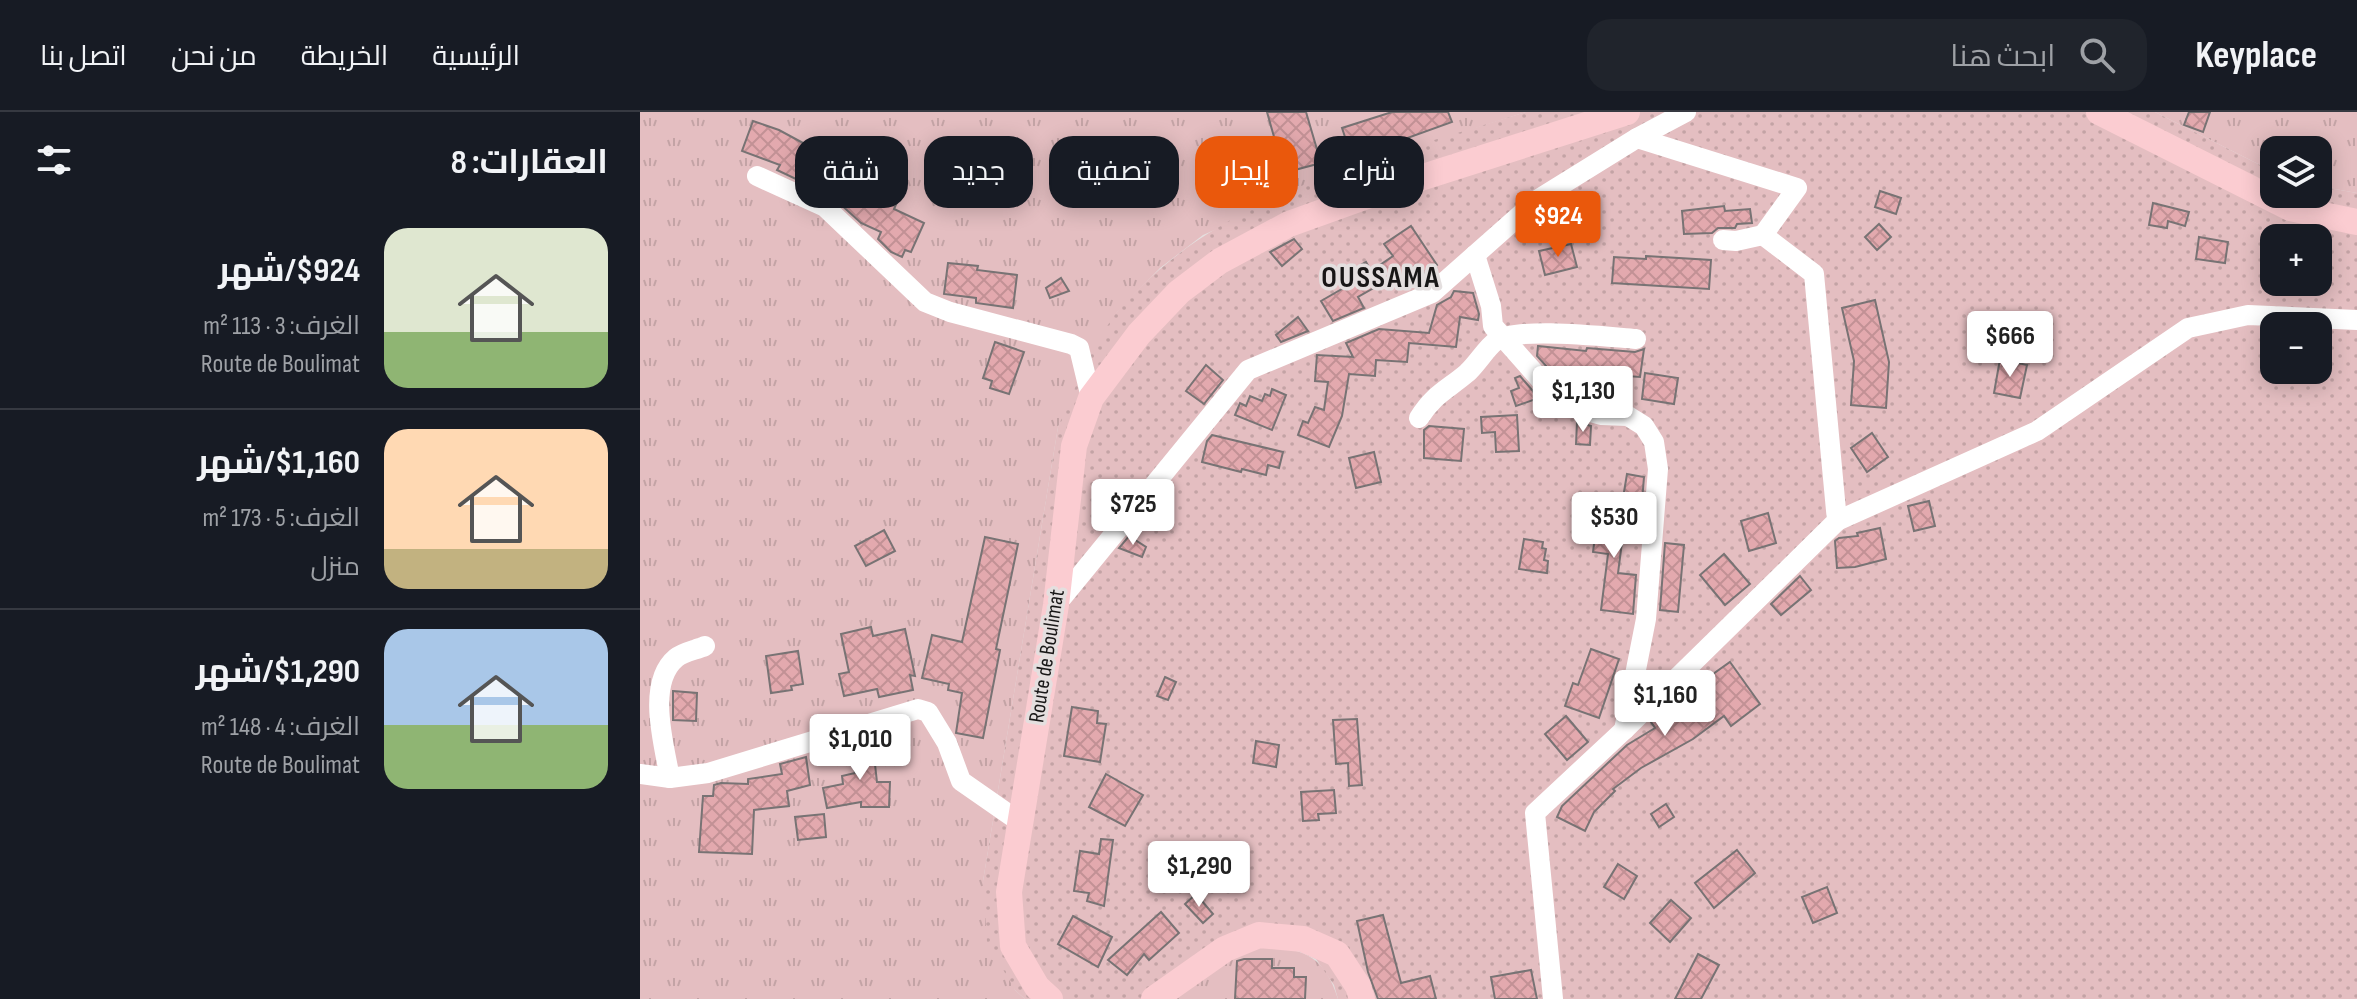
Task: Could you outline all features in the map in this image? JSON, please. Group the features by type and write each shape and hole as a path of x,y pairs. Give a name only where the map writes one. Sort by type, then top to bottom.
{"main road":[{"name":"Route de Boulimat","path":"1050,999 1037,987 1013,946 1009,892 1056,605 1074,446 1091,398 1139,334 1179,292 1220,261 1289,224 1392,187 1627,112"},
{"path":"2099,112 2290,208 2357,222"},
{"path":"1154,999 1225,949 1259,935 1303,939 1337,954 1358,986 1362,999"}],"street":[{"path":"1056,605 1248,370 1432,293 1537,200 1637,138 1686,112"},
{"path":"1637,138 1797,188 1763,235 1736,241 1723,240"},
{"path":"757,176 825,207 925,302 950,312 1079,348 1091,398"},
{"path":"1763,235 1814,274 1837,521"},
{"path":"1475,255 1491,306 1493,326 1562,404 1601,415 1628,416 1644,426 1654,442 1658,469 1646,619 1624,730"},
{"path":"1553,999 1535,813 1837,521 2037,431 2188,328 2248,315 2357,320"},
{"path":"1419,418 1431,400 1484,357 1493,342 1502,338 1549,333 1636,339"},
{"path":"670,778 660,720 659,695 664,675 676,658 705,646"},
{"path":"640,774 670,778 722,769 918,709 928,712 947,743 961,781 1020,822"}],"green space":[{"path":"640,112 1526,112 1424,145 1424,136 1314,136 1314,187 1298,194 1298,136 1195,136 1195,208 1266,208 1203,235 1160,268 1117,312 1058,427 983,881 1015,990 1025,999 640,999"},
{"path":"1526,112 2155,112 2260,165 2260,208 2332,208 2332,189 2357,193 2357,999 1338,999 1334,985 1316,959 1292,948 1255,945 1168,999 1025,999 1015,990 987,942 983,881 1058,427 1091,354 1116,313 1180,253 1255,208 1298,208 1298,188 1314,181 1314,208 1424,208 1424,143"},
{"path":"2155,112 2357,112 2357,193 2332,189 2332,136 2260,136 2260,165"},
{"path":"1255,945 1285,948 1308,956 1325,971 1338,999 1168,999"}],"building":[{"path":"1267,112 1306,112 1314,139 1314,165 1298,169 1298,136 1274,136"},
{"path":"1392,112 1448,112 1452,122 1413,136 1345,136 1342,128"},
{"path":"2189,112 2210,112 2203,132 2184,125"},
{"path":"753,121 779,130 795,139 795,179 777,170 780,165 742,151"},
{"path":"1880,191 1901,198 1896,214 1875,207"},
{"path":"2153,203 2189,212 2185,226 2168,221 2167,228 2149,225"},
{"path":"1553,205 1561,214 1540,232 1532,222"},
{"path":"1724,206 1725,211 1750,209 1752,223 1737,224 1735,228 1718,228 1712,233 1684,234 1682,211"},
{"path":"845,208 894,208 924,223 911,252 905,250 902,257 891,252 878,239 881,232 861,223"},
{"path":"1879,224 1891,237 1877,250 1865,237"},
{"path":"1411,226 1437,265 1403,288 1395,276 1358,297 1364,308 1333,321 1321,301 1359,279 1354,269 1366,262 1371,271 1393,256 1384,244"},
{"path":"2199,237 2228,242 2225,263 2196,259"},
{"path":"1294,239 1302,249 1282,266 1270,252"},
{"path":"1571,244 1577,267 1545,275 1539,251"},
{"path":"1646,256 1711,260 1709,289 1612,283 1614,257 1646,259"},
{"path":"948,263 1017,275 1013,308 976,303 976,298 944,294"},
{"path":"1061,278 1069,291 1050,298 1046,288"},
{"path":"1454,291 1473,293 1479,314 1478,320 1460,317 1456,347 1409,343 1407,362 1376,360 1375,376 1349,374 1342,416 1329,447 1298,435 1303,421 1308,423 1315,407 1324,410 1328,382 1315,381 1317,355 1353,357 1346,343 1379,329 1429,333 1437,305 1451,297"},
{"path":"1875,300 1889,362 1886,408 1851,405 1854,361 1842,308"},
{"path":"1298,317 1308,331 1281,342 1276,335"},
{"path":"995,342 1024,352 1009,394 990,388 992,381 983,378"},
{"path":"1538,346 1586,351 1587,348 1635,352 1644,349 1640,377 1613,375 1610,402 1587,397 1588,383 1558,379 1537,356"},
{"path":"2000,359 2027,365 2020,398 1994,393"},
{"path":"1206,365 1223,380 1204,404 1186,391"},
{"path":"1645,373 1678,378 1674,404 1642,399"},
{"path":"1520,376 1536,399 1516,406 1511,391 1519,388 1515,378"},
{"path":"1272,389 1286,395 1272,430 1235,415 1240,403 1246,406 1250,396 1262,401 1265,394 1270,396"},
{"path":"1517,415 1519,451 1496,452 1495,432 1482,433 1481,417"},
{"path":"1577,422 1591,426 1590,445 1576,444"},
{"path":"1429,426 1464,429 1461,461 1424,458 1424,430"},
{"path":"1872,433 1888,457 1867,472 1851,448"},
{"path":"1212,435 1283,452 1279,468 1268,465 1266,475 1202,462 1207,441"},
{"path":"1374,452 1381,482 1356,488 1349,458"},
{"path":"1627,474 1644,477 1642,501 1623,498"},
{"path":"1929,501 1935,526 1914,531 1908,506"},
{"path":"1605,502 1627,504 1618,573 1636,575 1633,614 1601,610 1608,554 1593,552 1598,513 1603,514"},
{"path":"1768,513 1776,543 1749,551 1741,521"},
{"path":"1880,528 1886,559 1837,568 1835,541"},
{"path":"884,530 895,551 866,566 855,546"},
{"path":"1129,536 1146,547 1142,557 1119,548"},
{"path":"985,537 1018,544 996,649 1000,650 983,738 956,733 962,693 948,690 949,684 922,678 932,635 962,642"},
{"path":"1524,539 1543,542 1542,548 1546,549 1544,560 1548,561 1547,573 1519,569"},
{"path":"1665,543 1684,545 1678,612 1660,610"},
{"path":"1724,554 1750,584 1725,605 1700,575"},
{"path":"1800,576 1811,590 1781,615 1771,604"},
{"path":"871,627 873,636 905,629 915,676 910,675 913,690 879,697 877,689 844,696 839,674 849,672 841,634"},
{"path":"1591,649 1619,659 1599,718 1565,706 1573,683 1578,685"},
{"path":"798,651 803,684 791,686 792,690 771,693 766,656"},
{"path":"1730,662 1760,704 1731,726 1724,716 1693,739 1641,768 1613,789 1615,791 1594,812 1585,831 1557,817 1562,806 1627,745 1655,728 1651,722 1661,711"},
{"path":"1165,677 1176,682 1168,700 1157,696"},
{"path":"673,691 697,693 696,721 673,720"},
{"path":"1072,707 1098,711 1097,723 1106,724 1100,762 1064,756"},
{"path":"1566,716 1588,742 1567,760 1545,734"},
{"path":"1357,719 1362,785 1349,786 1348,763 1336,764 1333,720"},
{"path":"872,738 877,782 890,782 889,807 861,807 861,802 827,808 823,788 843,784 842,776 855,773 852,743"},
{"path":"1256,741 1279,745 1276,767 1253,763"},
{"path":"806,757 810,785 787,791 789,806 754,810 752,854 699,852 703,796 713,796 714,785 748,784 748,779 782,774 780,764"},
{"path":"1106,774 1143,795 1125,826 1089,807"},
{"path":"1334,790 1336,813 1318,814 1319,820 1303,821 1301,792"},
{"path":"1666,804 1674,817 1659,827 1651,814"},
{"path":"824,814 826,837 798,840 795,817"},
{"path":"1101,839 1113,840 1104,906 1087,901 1089,893 1074,891 1080,851 1099,854"},
{"path":"1213,848 1240,874 1230,884 1214,868 1192,888 1180,875"},
{"path":"1737,850 1755,873 1714,908 1695,883"},
{"path":"1618,864 1637,876 1624,899 1604,887"},
{"path":"1827,887 1837,913 1813,923 1802,897"},
{"path":"1196,894 1213,914 1203,923 1185,904"},
{"path":"1671,900 1691,918 1670,942 1650,923"},
{"path":"1161,912 1179,933 1149,960 1144,954 1127,975 1108,960"},
{"path":"1383,915 1401,983 1430,976 1436,999 1378,999 1368,972 1357,921"},
{"path":"1073,916 1112,937 1098,967 1058,944"},
{"path":"1698,954 1719,965 1701,999 1675,999"},
{"path":"1272,959 1272,968 1294,968 1294,977 1306,977 1305,999 1235,999 1237,961"},
{"path":"1531,970 1537,999 1495,999 1491,977"}],"district":[{"name":"OUSSAMA","path":"1381,278"}]}
